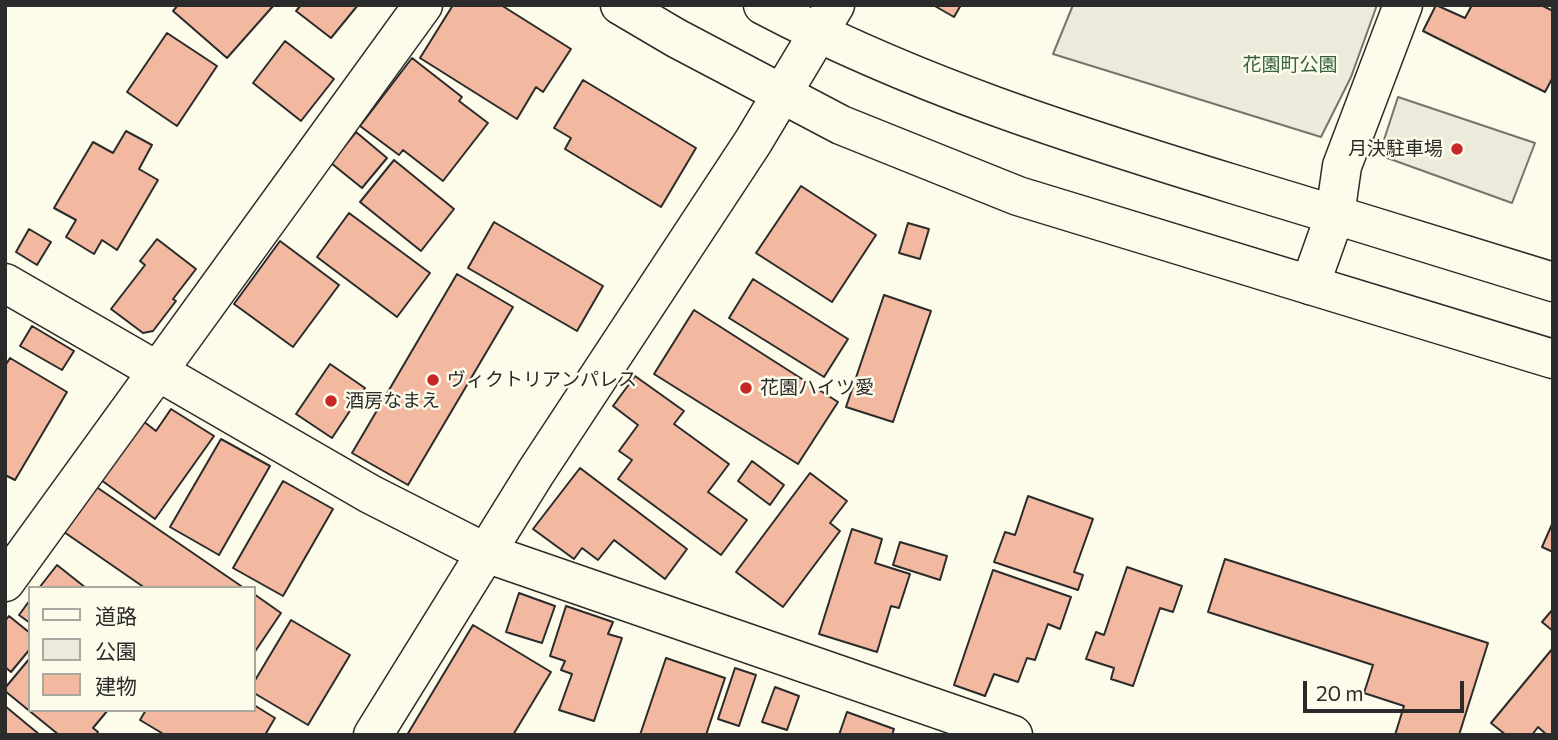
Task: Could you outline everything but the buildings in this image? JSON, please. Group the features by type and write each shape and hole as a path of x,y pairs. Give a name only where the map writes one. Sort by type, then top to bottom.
{"street":[{"path":"5,582 423,5"},
{"path":"620,5 676,38 841,125 1018,196 1553,359"},
{"path":"763,5 826,20 903,72 1068,133 1553,282"},
{"path":"1310,285 1335,215 1342,166 1403,5"},
{"path":"373,735 536,472 783,95 826,20"},
{"path":"5,283 370,494 486,553 1013,735"}],"green space":[{"name":"花園町公園","path":"1073,5 1377,5 1351,77 1321,137 1053,54"}],"shaded area":[{"name":"月決駐車場","path":"1398,97 1535,143 1512,203 1379,155"}],"place":[{"name":"月決駐車場","path":"1457,149"},
{"name":"ヴィクトリアンパレス","path":"433,380"},
{"name":"花園ハイツ愛","path":"746,388"},
{"name":"酒房なまえ","path":"331,401"}]}
